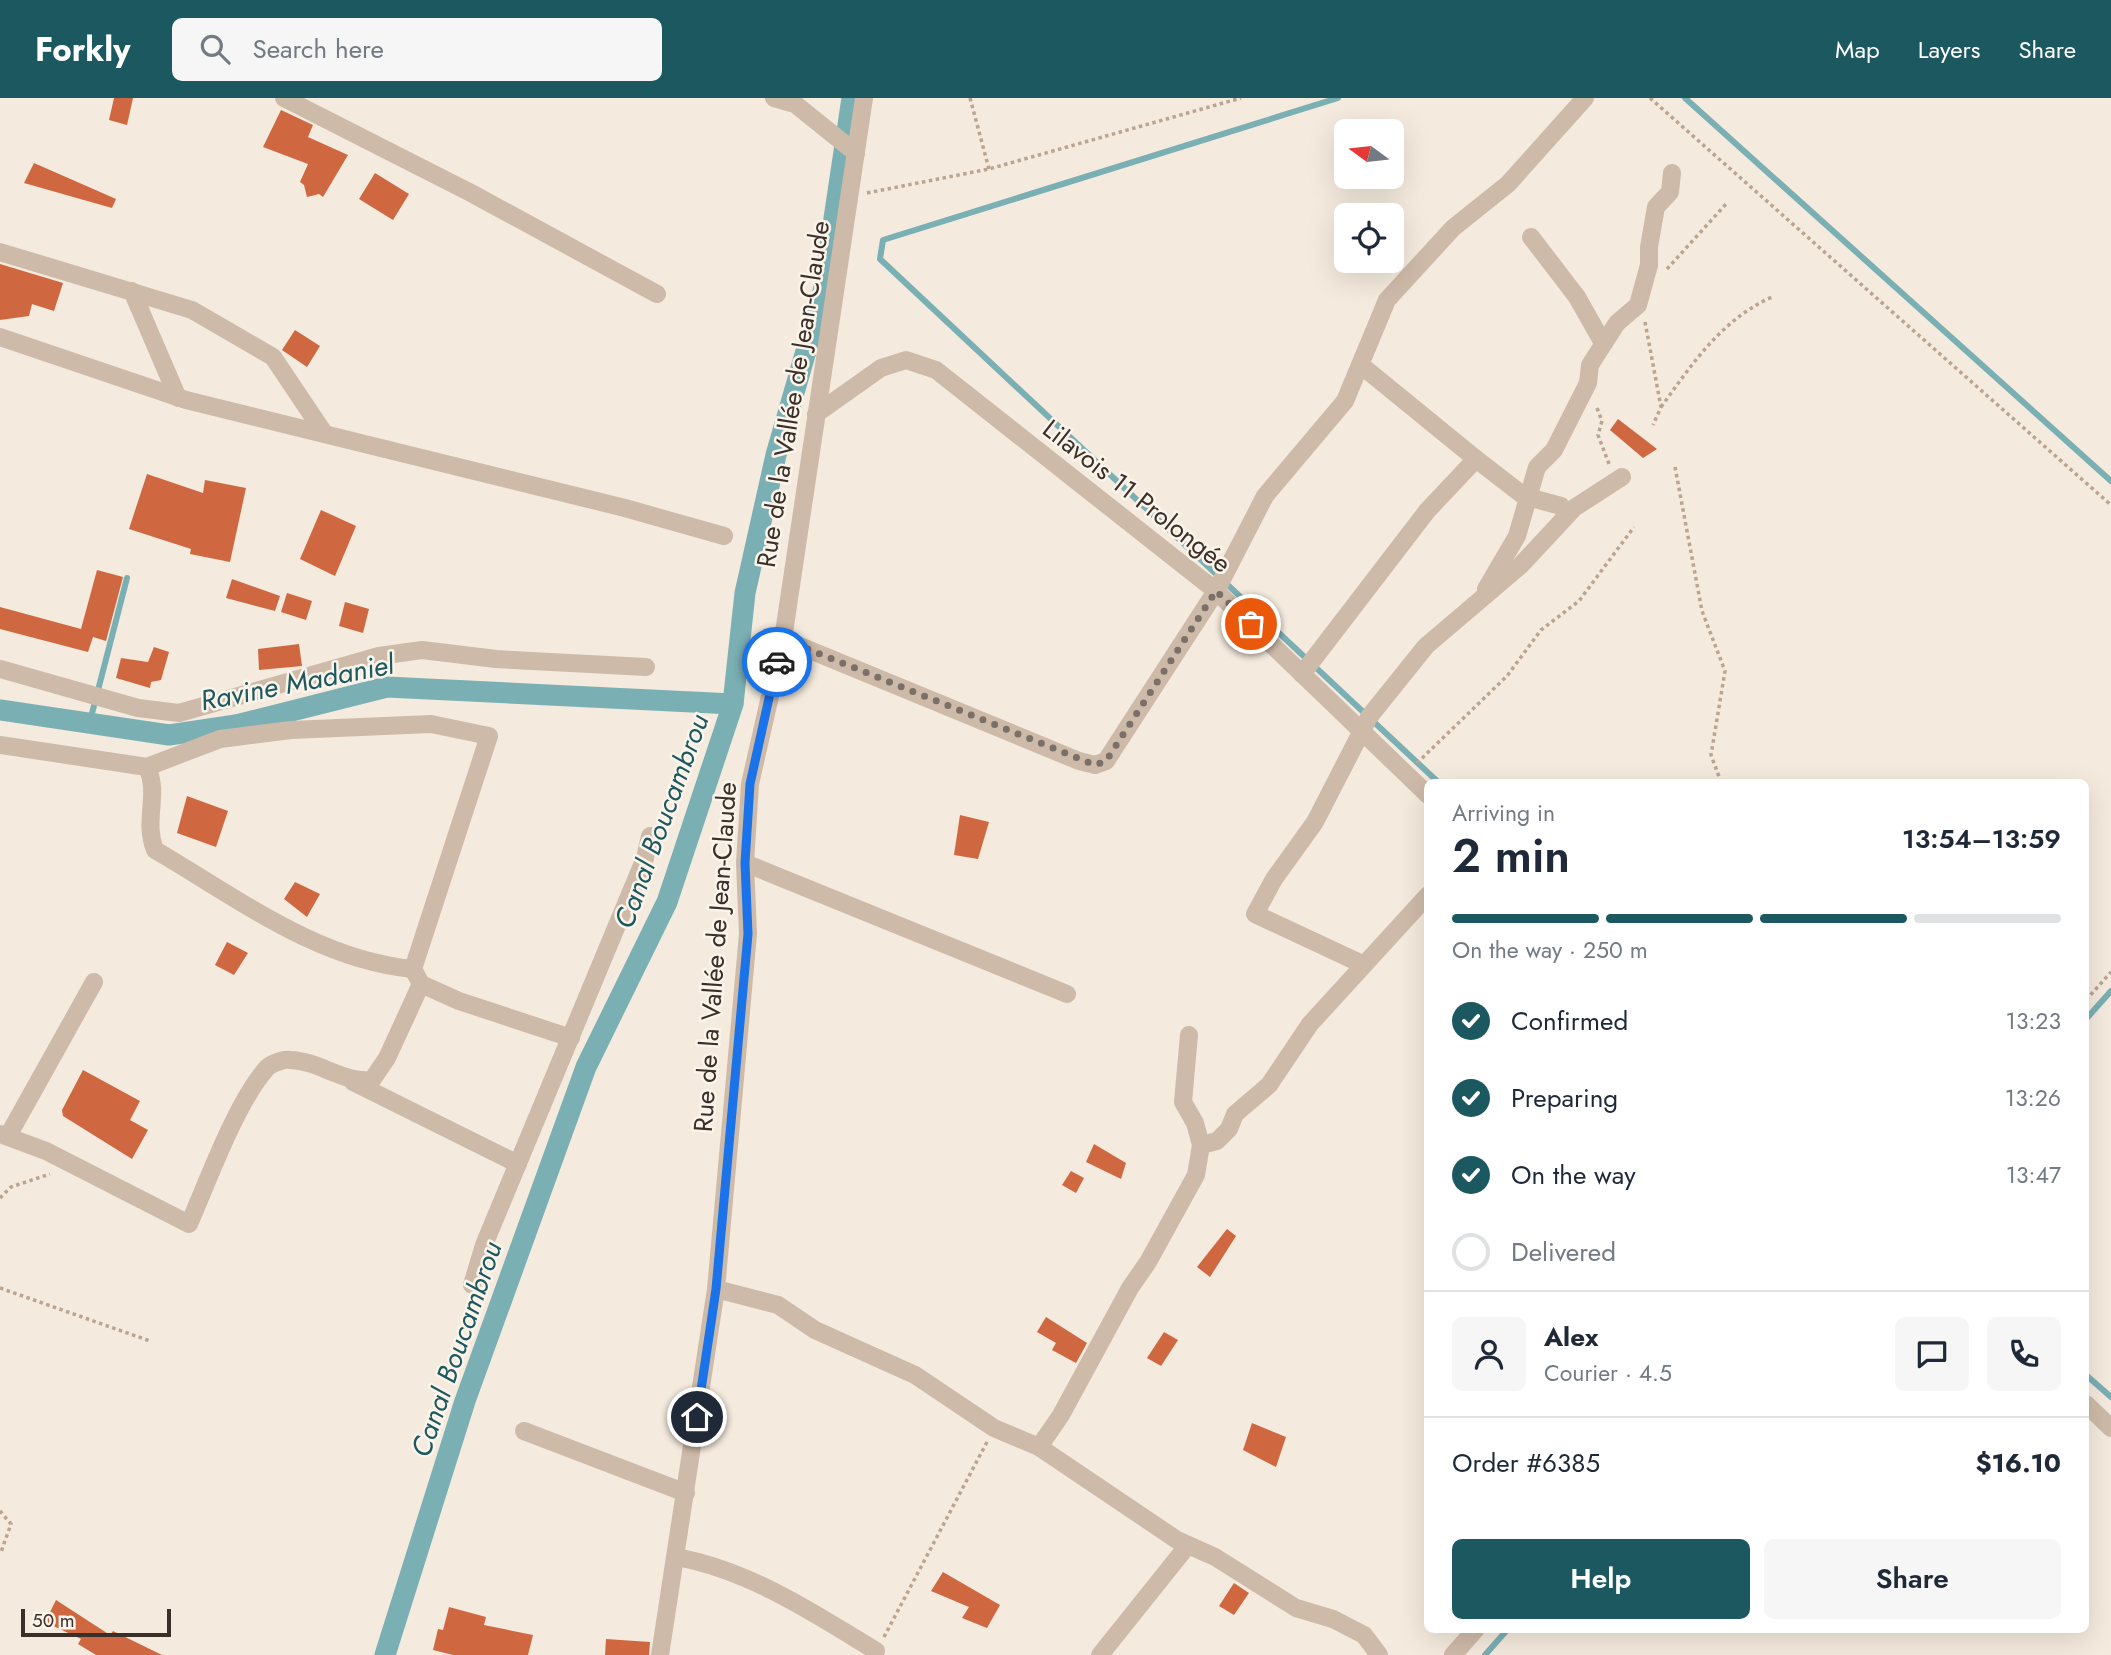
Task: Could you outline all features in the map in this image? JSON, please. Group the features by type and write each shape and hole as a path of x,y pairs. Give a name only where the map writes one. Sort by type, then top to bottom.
{"street":[{"path":"284,98 471,193 657,294"},
{"path":"774,98 795,104 856,153"},
{"name":"Rue de la Vallée de Jean-Claude","path":"660,1655 716,1289 748,934 745,863 750,784 783,639 864,98"},
{"path":"783,639 1095,765 1106,761 1216,591 1265,496 1345,401 1362,366 1387,300 1453,228 1508,184 1585,98"},
{"path":"1479,601 1517,536 1537,467 1553,450 1588,383 1590,365 1617,323 1638,305 1649,265 1649,247 1656,207 1670,192 1672,173"},
{"path":"1531,237 1577,297 1603,343"},
{"path":"0,252 191,310 272,357 324,433"},
{"path":"132,291 178,398"},
{"path":"0,337 178,398 625,508 724,536"},
{"name":"Lilavois 11 Prolongée","path":"816,414 881,368 906,360 936,370 1216,591 1424,791"},
{"path":"1362,366 1476,459 1528,497 1561,506 1567,515"},
{"path":"1302,674 1427,511 1476,459"},
{"path":"1362,964 1255,914 1274,879 1315,822 1369,717 1426,646 1520,566 1567,515 1618,480"},
{"path":"0,669 138,708 179,713 379,656 422,650 496,659 646,667"},
{"path":"0,745 147,767 220,739 291,730 431,724 489,736 417,976 387,1058 372,1080 353,1082"},
{"path":"147,767 153,781 148,831 155,849 266,916 331,950 417,976 459,1001 571,1038"},
{"path":"472,1284 484,1245 645,858 650,836"},
{"path":"745,863 1067,994"},
{"path":"1201,1145 1217,1141 1229,1129 1234,1114 1269,1085 1310,1024 1424,899"},
{"path":"94,982 4,1135 76,1166 189,1224 245,1102 267,1067 287,1059 313,1063 517,1164"},
{"path":"1039,1447 1067,1405 1130,1287 1148,1262 1196,1175 1201,1145 1195,1123 1183,1102 1189,1035"},
{"path":"716,1289 778,1306 815,1330 915,1375 994,1428 1039,1447 1188,1545 1215,1557 1296,1608 1333,1619 1364,1635 1379,1655"},
{"path":"2089,1407 2111,1427"},
{"path":"524,1431 686,1493"},
{"path":"1100,1655 1188,1545"},
{"path":"676,1557 709,1563 750,1579 877,1651"},
{"path":"1453,1655 1472,1633"}],"path":[{"path":"970,98 989,169"},
{"path":"849,197 989,169 1241,98"},
{"path":"1650,98 2111,505"},
{"path":"1661,407 1641,296 1726,204"},
{"path":"1653,425 1661,407 1705,346 1745,310 1773,297"},
{"path":"1588,383 1602,421 1598,435 1618,480"},
{"path":"1675,467 1702,611 1725,671 1711,755 1720,779"},
{"path":"1406,774 1507,676 1541,630 1579,601 1634,527"},
{"path":"2089,997 2111,972"},
{"path":"0,1198 11,1186 76,1166"},
{"path":"0,1288 150,1341"},
{"path":"877,1651 994,1428"},
{"path":"0,1511 12,1524 1,1552"}],"building":[{"path":"114,98 133,98 127,125 109,120"},
{"path":"281,110 313,125 308,137 348,155 323,197 319,194 307,197 304,185 300,182 308,164 263,147"},
{"path":"34,163 116,199 112,208 24,183"},
{"path":"375,173 409,194 393,220 359,199"},
{"path":"0,264 63,283 54,311 32,304 29,316 0,320"},
{"path":"295,330 320,346 307,367 282,350"},
{"path":"1618,419 1657,449 1643,458 1610,430"},
{"path":"147,474 203,493 205,480 246,488 230,562 190,554 191,549 129,529"},
{"path":"321,510 356,526 335,576 300,559"},
{"path":"97,570 123,577 106,641 93,637 88,652 0,629 0,607 81,629"},
{"path":"232,579 280,596 275,611 226,598"},
{"path":"287,593 312,601 306,620 281,612"},
{"path":"345,602 369,609 363,633 339,626"},
{"path":"299,644 302,666 259,670 258,649"},
{"path":"154,647 169,652 161,680 151,682 150,688 116,678 121,658 148,662"},
{"path":"187,796 228,811 216,847 177,833"},
{"path":"960,815 989,822 978,859 954,855"},
{"path":"295,882 320,894 307,917 284,899"},
{"path":"227,942 248,953 234,975 215,965"},
{"path":"83,1070 140,1101 130,1120 148,1130 132,1159 63,1116 62,1110"},
{"path":"1094,1144 1126,1163 1121,1179 1086,1162"},
{"path":"1071,1171 1084,1178 1076,1193 1062,1185"},
{"path":"1227,1229 1236,1236 1210,1277 1197,1267"},
{"path":"1046,1317 1087,1343 1076,1363 1052,1350 1056,1343 1037,1332"},
{"path":"1164,1332 1178,1340 1161,1366 1147,1358"},
{"path":"1252,1423 1286,1437 1276,1467 1243,1450"},
{"path":"943,1572 1000,1605 987,1628 962,1618 969,1607 931,1591"},
{"path":"1234,1583 1249,1593 1234,1615 1219,1606"},
{"path":"56,1600 110,1635 113,1631 162,1655 96,1655 78,1644 81,1639 45,1622"},
{"path":"449,1607 486,1617 484,1625 533,1635 528,1655 453,1655 433,1650 438,1629 443,1630"},
{"path":"606,1639 650,1642 649,1655 605,1655"}],"waterway":[{"name":"Canal Boucambrou","path":"385,1655 465,1401 586,1067 667,902 733,704 745,593 776,455 823,292 852,98"},
{"path":"1338,98 883,240 880,259 1435,779"},
{"path":"1685,98 2111,481"},
{"path":"89,725 127,578"},
{"name":"Ravine Madaniel","path":"0,710 169,735 236,725 387,687 733,704"},
{"path":"2089,1016 2111,991"},
{"path":"2089,1378 2111,1397"},
{"path":"1485,1655 1504,1633"}],"way so far":[{"path":"777,662 783,639 1079,761 1095,765 1106,761 1216,591 1251,624"}],"route":[{"path":"697,1417 716,1289 748,934 745,863 750,784 777,662"}]}
